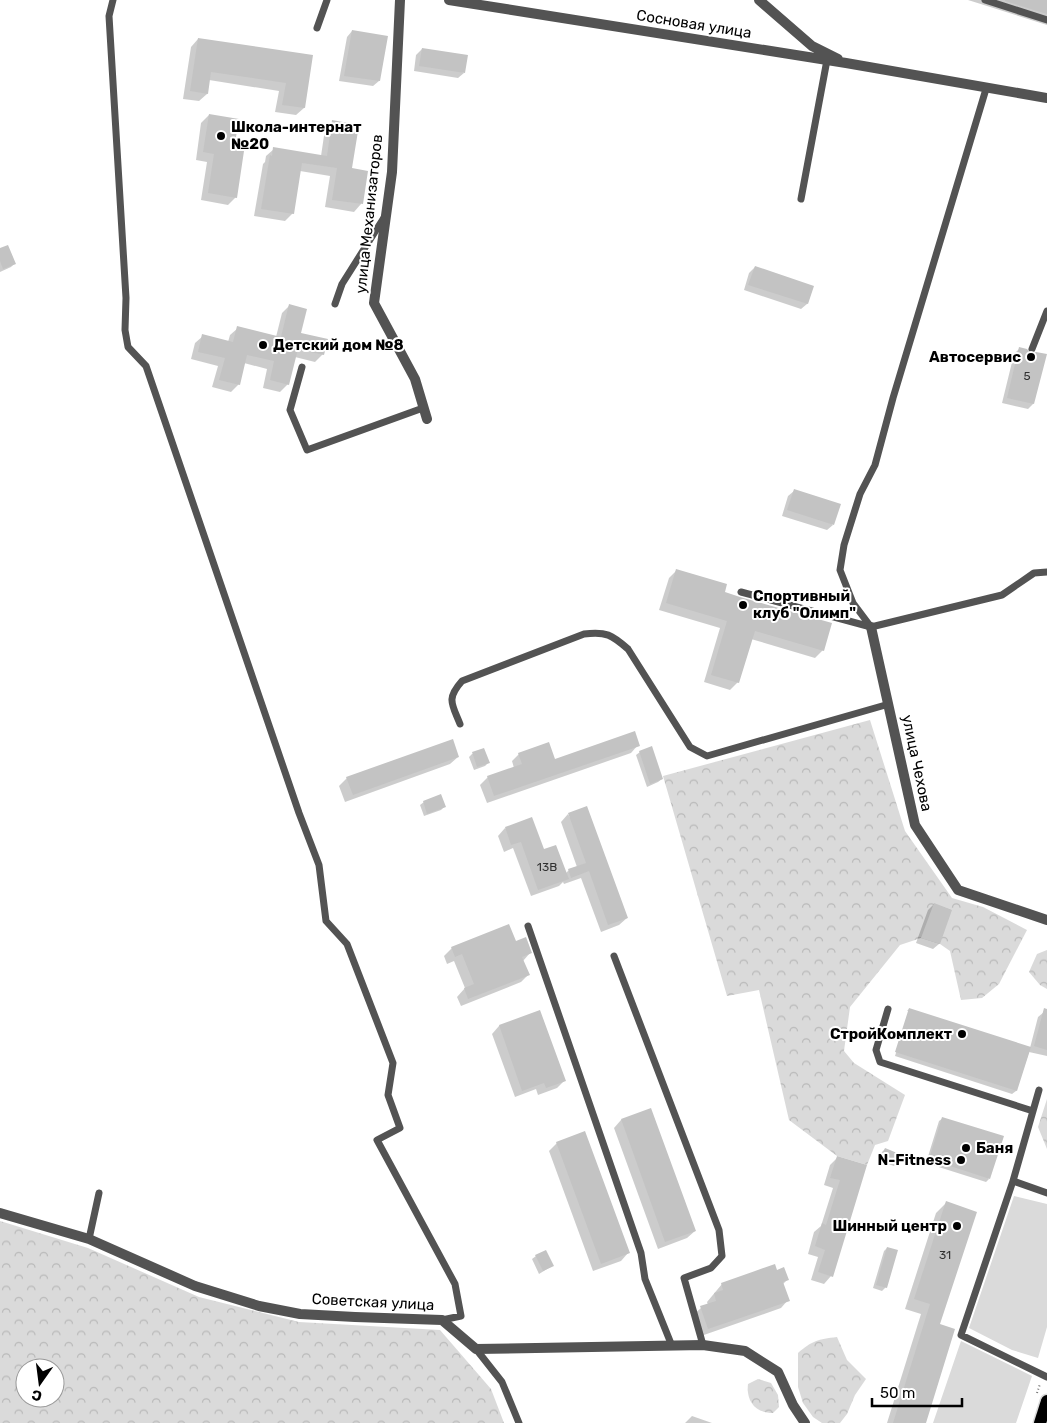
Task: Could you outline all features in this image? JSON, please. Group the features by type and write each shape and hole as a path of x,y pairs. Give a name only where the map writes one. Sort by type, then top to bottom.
{"main road":[{"path":"1040,1423 1047,1401"}],"street":[{"name":"улица Механизаторов","path":"400,0 392,172 374,303 415,380 427,419"},
{"name":"Сосновая улица","path":"448,0 846,63 986,89 1047,98"},
{"name":"Сосновая улица","path":"759,0 812,46 846,63"},
{"name":"улица Чехова","path":"871,627 915,826 958,890 1047,920"},
{"name":"Советская улица","path":"0,1213 89,1239 195,1286 259,1306 300,1314 355,1318 442,1320 476,1349"},
{"path":"476,1349 702,1345 744,1351 778,1372 793,1405 806,1423"}],"lane":[{"path":"113,0 109,16 126,298 125,330 128,347 146,366 299,813 319,865 326,921 347,944 393,1063 388,1095 400,1128 377,1140 455,1284 460,1316 442,1320"},
{"path":"317,28 327,0"},
{"path":"985,0 1047,20"},
{"path":"801,199 827,60"},
{"path":"871,627 853,603 840,570 844,545 860,494 875,465 986,89"},
{"path":"335,304 342,284 386,214"},
{"path":"1032,349 1047,311"},
{"path":"302,367 290,410 307,450 423,408"},
{"path":"741,592 871,627 1002,595 1034,573 1047,572"},
{"path":"460,724 451,702 454,690 462,681 584,634 599,632 616,638 628,649 690,747 707,756 889,704"},
{"path":"528,926 641,1254 645,1279 672,1346"},
{"path":"614,956 718,1230 722,1256 711,1268 684,1278 702,1345"},
{"path":"888,1009 876,1050 880,1062 1033,1111"},
{"path":"1039,1090 1013,1181 961,1335 1047,1377"},
{"path":"1013,1181 1047,1192"},
{"path":"89,1239 99,1193"},
{"path":"476,1349 502,1382 519,1423"}],"green space":[{"path":"870,720 905,831 952,898 983,907 1027,930 999,984 982,998 961,1000 950,951 940,944 921,938 900,945 850,1007 844,1051 854,1063 905,1095 888,1141 875,1145 867,1165 837,1156 789,1120 759,990 727,996 663,776"},
{"path":"1047,950 1047,989 1040,985 1029,972 1037,954"},
{"path":"1047,1099 1047,1149 1038,1127"},
{"path":"1014,1196 1047,1204 1047,1327 1038,1358 1012,1350 969,1328"},
{"path":"0,1221 88,1248 199,1297 299,1322 440,1330 491,1389 504,1423 0,1423"},
{"path":"837,1337 847,1360 866,1379 840,1423 822,1423 813,1417 803,1403 798,1387 798,1353 816,1341"},
{"path":"961,1341 1032,1376 1016,1423 933,1423"},
{"path":"758,1379 771,1383 778,1395 779,1407 773,1413 761,1411 750,1401 748,1384"}],"building":[{"path":"1047,0 1047,14 1005,1"},
{"path":"352,30 388,36 380,81 344,76"},
{"path":"198,38 313,55 305,108 282,105 286,83 211,72 208,94 190,91"},
{"path":"422,48 468,55 465,73 419,66"},
{"path":"209,114 239,119 234,149 244,151 237,198 208,193 214,154 203,152"},
{"path":"332,120 359,125 352,168 368,171 363,204 332,200 337,168 302,163 294,214 261,209 273,147 327,156"},
{"path":"8,245 16,264 3,269 0,261 0,248"},
{"path":"755,266 814,286 808,304 748,285"},
{"name":"Детский дом №8","path":"289,304 307,309 301,333 328,339 324,355 298,349 289,385 270,380 274,361 247,355 240,385 219,380 225,358 198,352 202,334 233,342 237,326 281,337"},
{"path":"1019,347 1027,349 1031,354 1036,352 1047,354 1034,404 1007,398"},
{"path":"794,489 841,504 834,525 787,510"},
{"path":"676,569 727,584 725,592 832,623 824,651 755,631 739,683 711,675 727,621 666,603"},
{"path":"635,731 640,746 494,796 487,776 522,764 518,753 549,742 555,759"},
{"path":"453,739 459,757 353,795 346,777"},
{"path":"652,746 663,779 650,784 639,751"},
{"path":"484,748 490,763 477,767 472,752"},
{"path":"441,794 446,807 427,814 423,801"},
{"path":"587,806 628,918 608,925 589,871 571,878 568,869 586,863 568,813"},
{"path":"532,817 544,849 556,845 569,879 538,890 521,842 511,845 505,827"},
{"path":"934,903 952,910 940,944 921,938"},
{"path":"509,924 516,941 526,937 532,953 522,957 530,975 468,999 464,988 474,984 462,954 455,957 451,947"},
{"path":"909,1008 1031,1047 1017,1091 895,1052"},
{"path":"1044,1008 1047,1009 1047,1050 1034,1046"},
{"path":"540,1010 566,1081 546,1088 544,1083 522,1091 499,1025"},
{"path":"651,1108 696,1231 665,1242 621,1119"},
{"name":"Баня","path":"942,1117 1004,1136 990,1179 929,1159"},
{"path":"585,1131 630,1253 601,1264 556,1142"},
{"path":"885,1148 902,1155 899,1163 881,1157"},
{"path":"837,1156 867,1165 833,1277 818,1272 825,1250 815,1246 822,1223 826,1225 840,1180 830,1178"},
{"path":"946,1201 977,1212 940,1324 955,1329 926,1423 893,1423 930,1304 914,1299"},
{"path":"887,1247 898,1250 887,1288 876,1285"},
{"path":"546,1250 554,1266 543,1271 535,1255"},
{"path":"775,1264 777,1270 784,1267 789,1280 783,1282 790,1301 708,1329 700,1306 716,1301 714,1293 723,1290 721,1283"}],"place":[{"name":"Школа-интернат №20","path":"221,136"},
{"name":"Детский дом №8","path":"263,345"},
{"name":"Автосервис","path":"1031,357"},
{"name":"Спортивный клуб \"Олимп\"","path":"743,605"},
{"name":"СтройКомплект","path":"962,1034"},
{"name":"Баня","path":"966,1148"},
{"name":"N-Fitness","path":"961,1160"},
{"name":"Шинный центр","path":"957,1226"}]}
